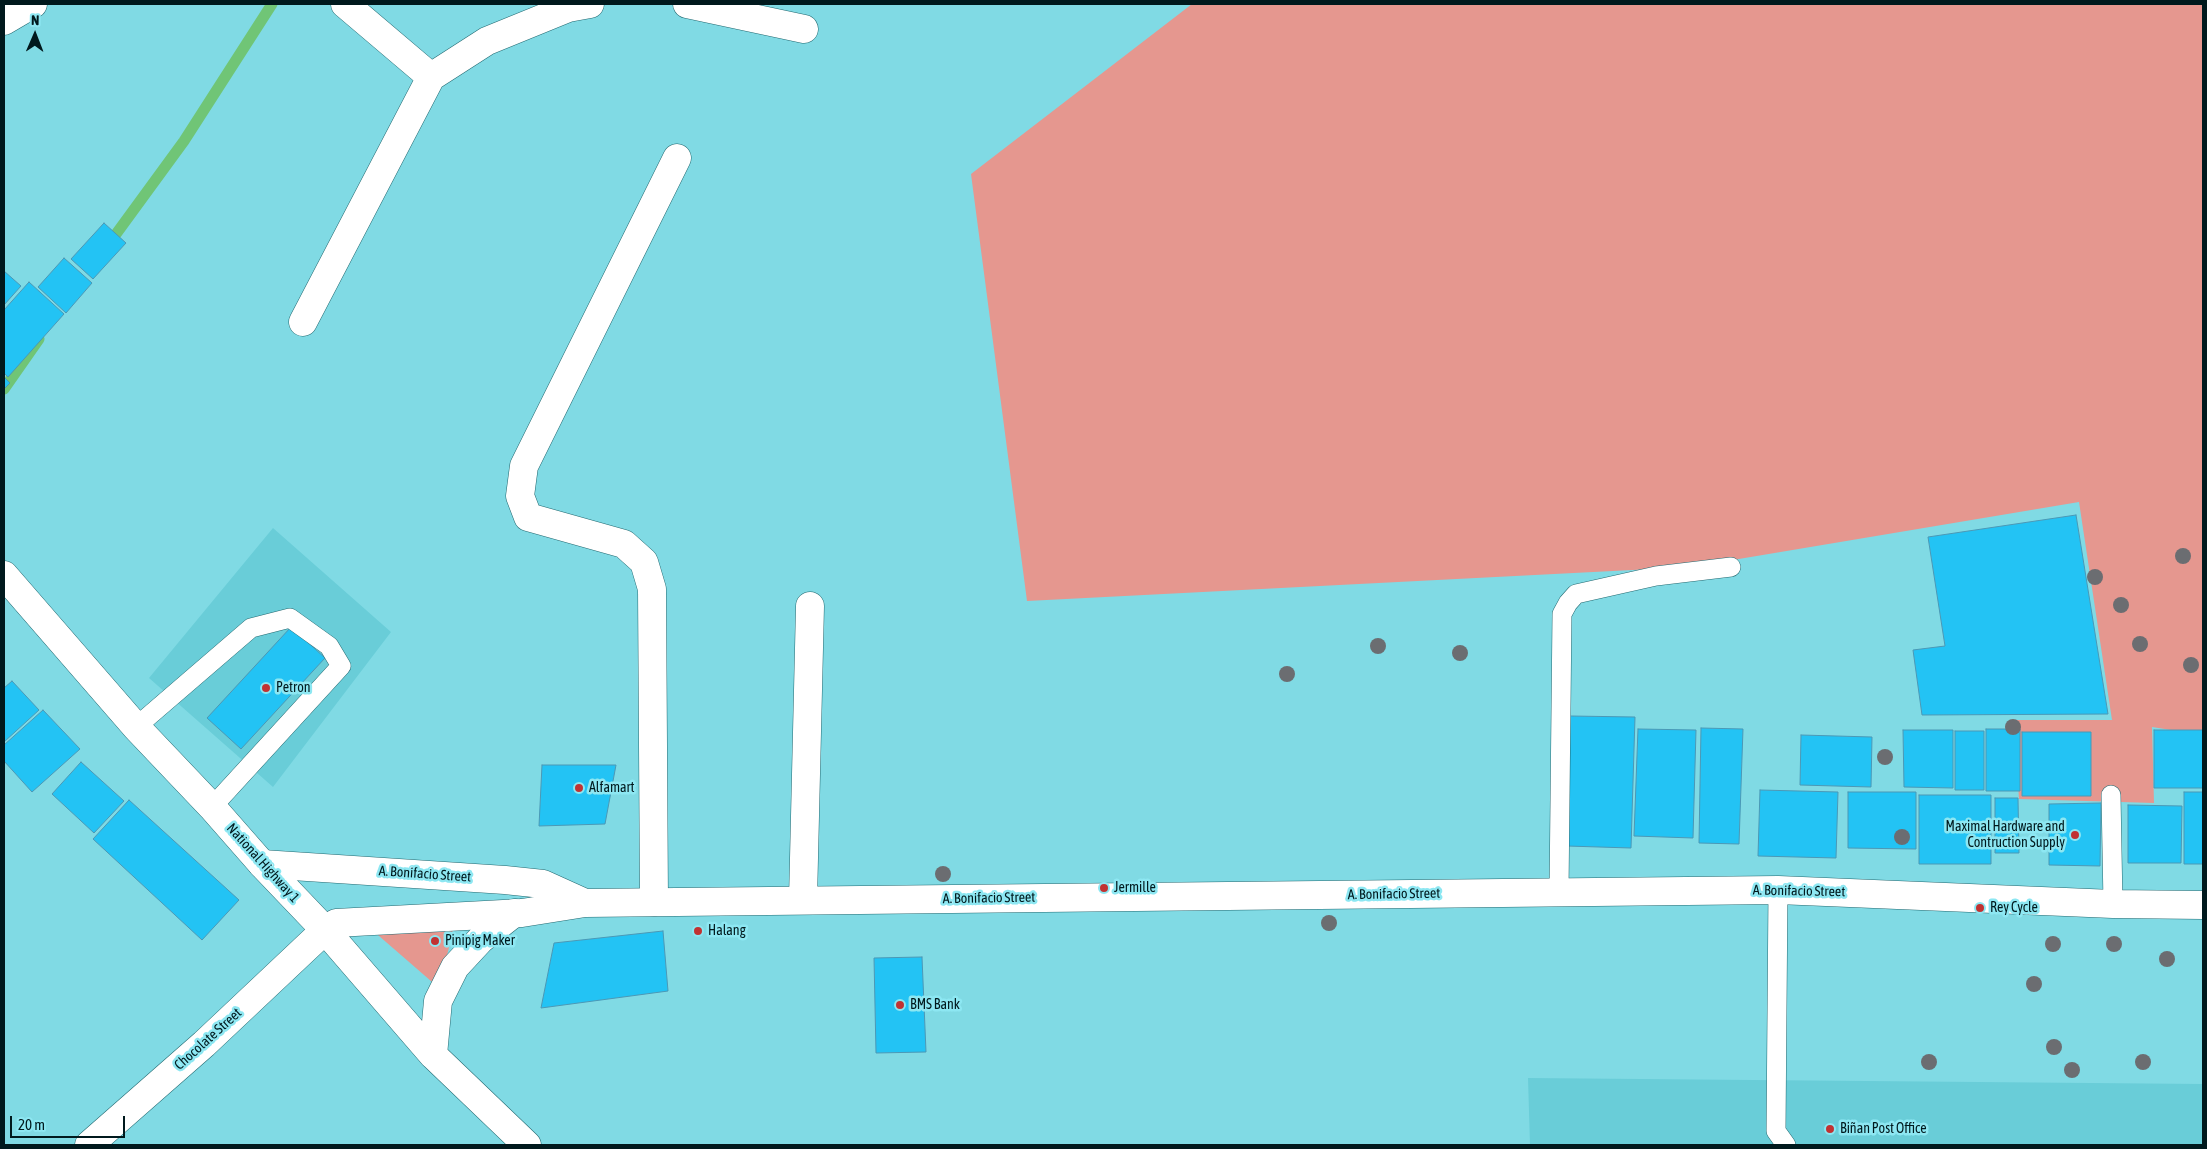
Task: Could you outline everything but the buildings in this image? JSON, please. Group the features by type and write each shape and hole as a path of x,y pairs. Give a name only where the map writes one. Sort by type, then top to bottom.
{"main road":[{"path":"4,21 33,4"},
{"path":"345,4 431,77"},
{"path":"303,322 431,77 487,42 568,8 590,4"},
{"path":"687,4 804,29"},
{"path":"654,902 652,589 644,562 624,544 528,517 520,496 524,466 677,158"},
{"name":"National Highway 1","path":"4,575 136,727 325,930 434,1055 527,1145"},
{"path":"803,900 810,606"},
{"name":"A. Bonifacio Street","path":"262,864 544,884 584,902"},
{"name":"A. Bonifacio Street","path":"325,930 336,923 544,911 584,902 1778,890 2113,904 2203,905"},
{"path":"434,1055 438,1001 455,968 481,939 514,913"},
{"name":"Chocolate Street","path":"89,1145 204,1044 325,930"}],"lane":[{"path":"1559,892 1562,614 1576,594 1656,576 1731,567"},
{"path":"136,727 251,628 290,618 329,646 341,666 212,807"},
{"path":"2111,795 2113,904"},
{"path":"1778,890 1776,1131 1786,1145"}],"shaded area":[{"path":"1192,4 2203,4 2203,735 2152,727 2154,803 2019,799 2014,720 2112,720 2079,502 1691,567 1027,601 971,174"},
{"path":"273,528 391,632 273,787 149,678"},
{"path":"454,927 439,988 371,929"},
{"path":"1528,1078 2203,1084 2203,1145 1530,1145"}],"waterway":[{"path":"108,245 184,141 272,4"},
{"path":"4,389 39,339"}],"place":[{"name":"Petron","path":"266,688"},
{"name":"Alfamart","path":"579,788"},
{"name":"Maximal Hardware and Contruction Supply","path":"2075,835"},
{"name":"Jermille","path":"1104,888"},
{"name":"Rey Cycle","path":"1980,908"},
{"name":"Halang","path":"698,931"},
{"name":"Pinipig Maker","path":"435,941"},
{"name":"BMS Bank","path":"900,1005"},
{"name":"Biñan Post Office","path":"1830,1129"}]}
